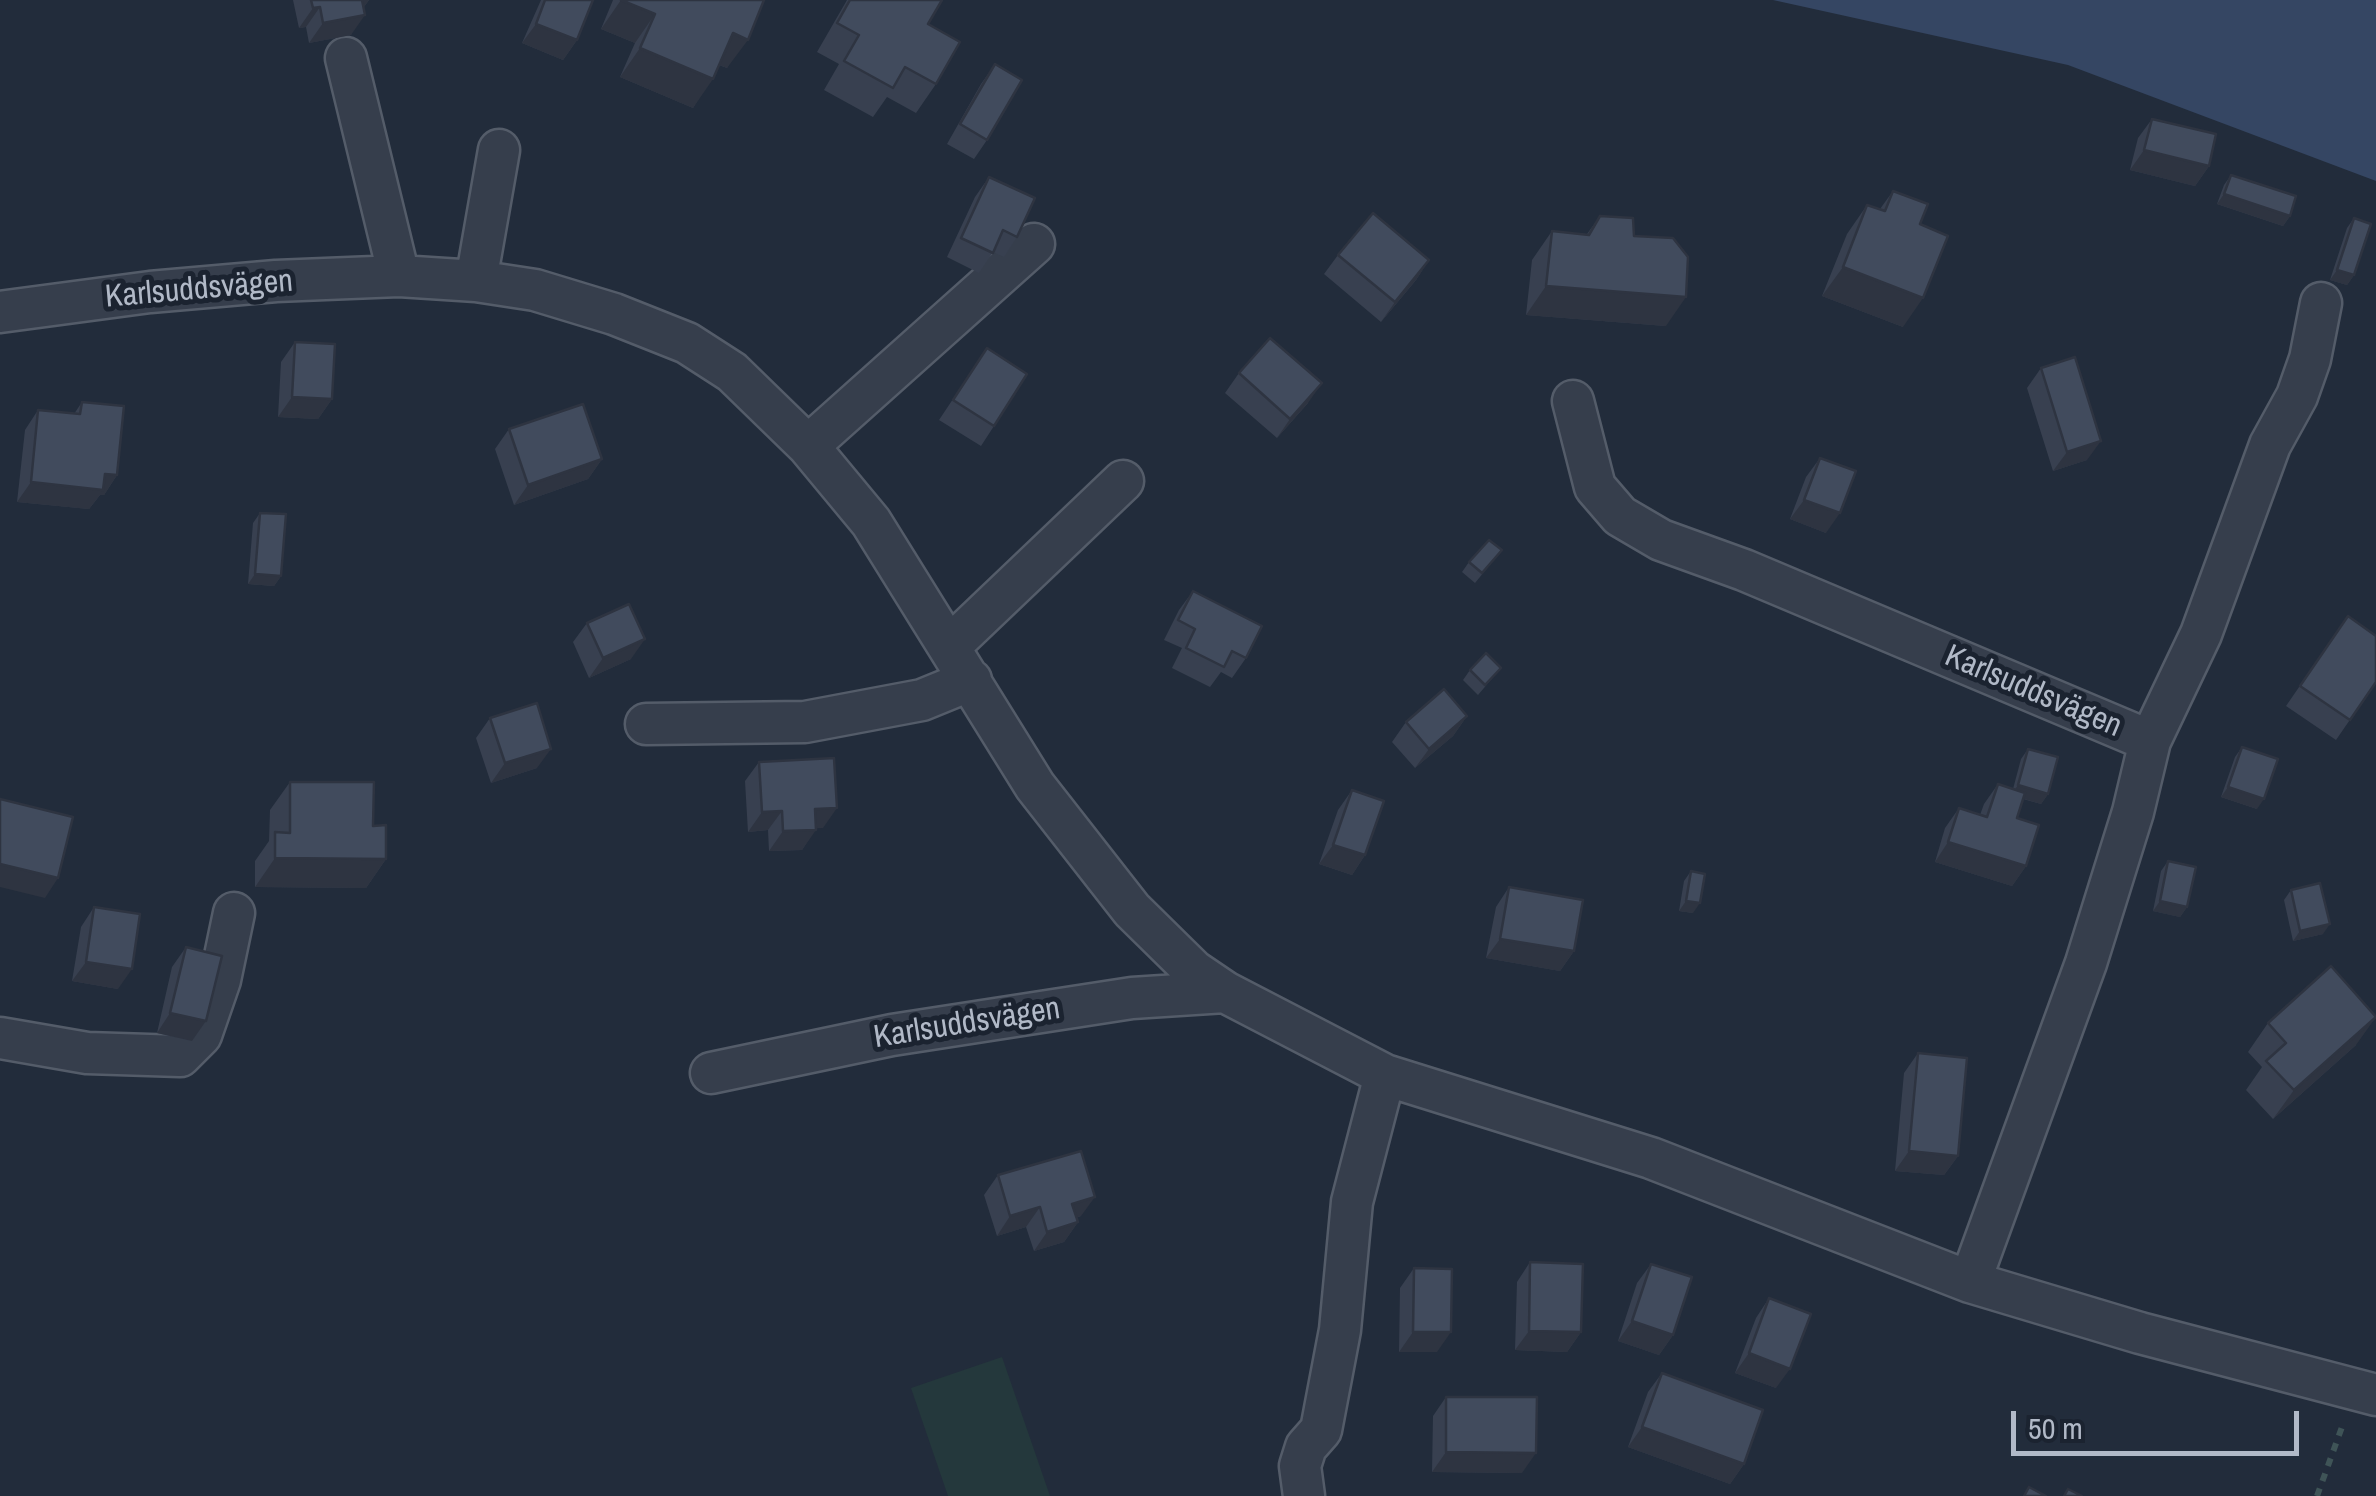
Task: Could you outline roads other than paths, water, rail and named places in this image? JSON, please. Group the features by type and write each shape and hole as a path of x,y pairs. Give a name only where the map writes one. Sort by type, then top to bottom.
{"street":[{"path":"346,58 399,276"},
{"path":"476,281 499,150"},
{"path":"808,446 1034,244"},
{"name":"Karlsuddsvägen","path":"0,312 168,291 399,276 535,290 687,343 732,372 808,446 871,522 1035,786 1132,910 1194,970 1225,992 1385,1075 1651,1158 1970,1282 2140,1333 2366,1392"},
{"path":"2150,740 2202,634 2270,446 2296,396 2314,346 2322,303"},
{"name":"Karlsuddsvägen","path":"1573,400 1595,488 1620,516 1661,540 1744,570 2150,740 2133,812 2086,963 1970,1282"},
{"path":"950,646 1123,481"},
{"path":"646,724 805,722 922,700 971,680"},
{"path":"0,1038 87,1053 180,1056 201,1036 220,980 234,913"},
{"name":"Karlsuddsvägen","path":"711,1072 892,1034 1132,998 1225,992"},
{"path":"1304,1496 1300,1466 1306,1446 1321,1430 1340,1330 1352,1202 1385,1075"}],"water":[{"path":"1773,0 2376,0 2376,181 2068,65"}]}
